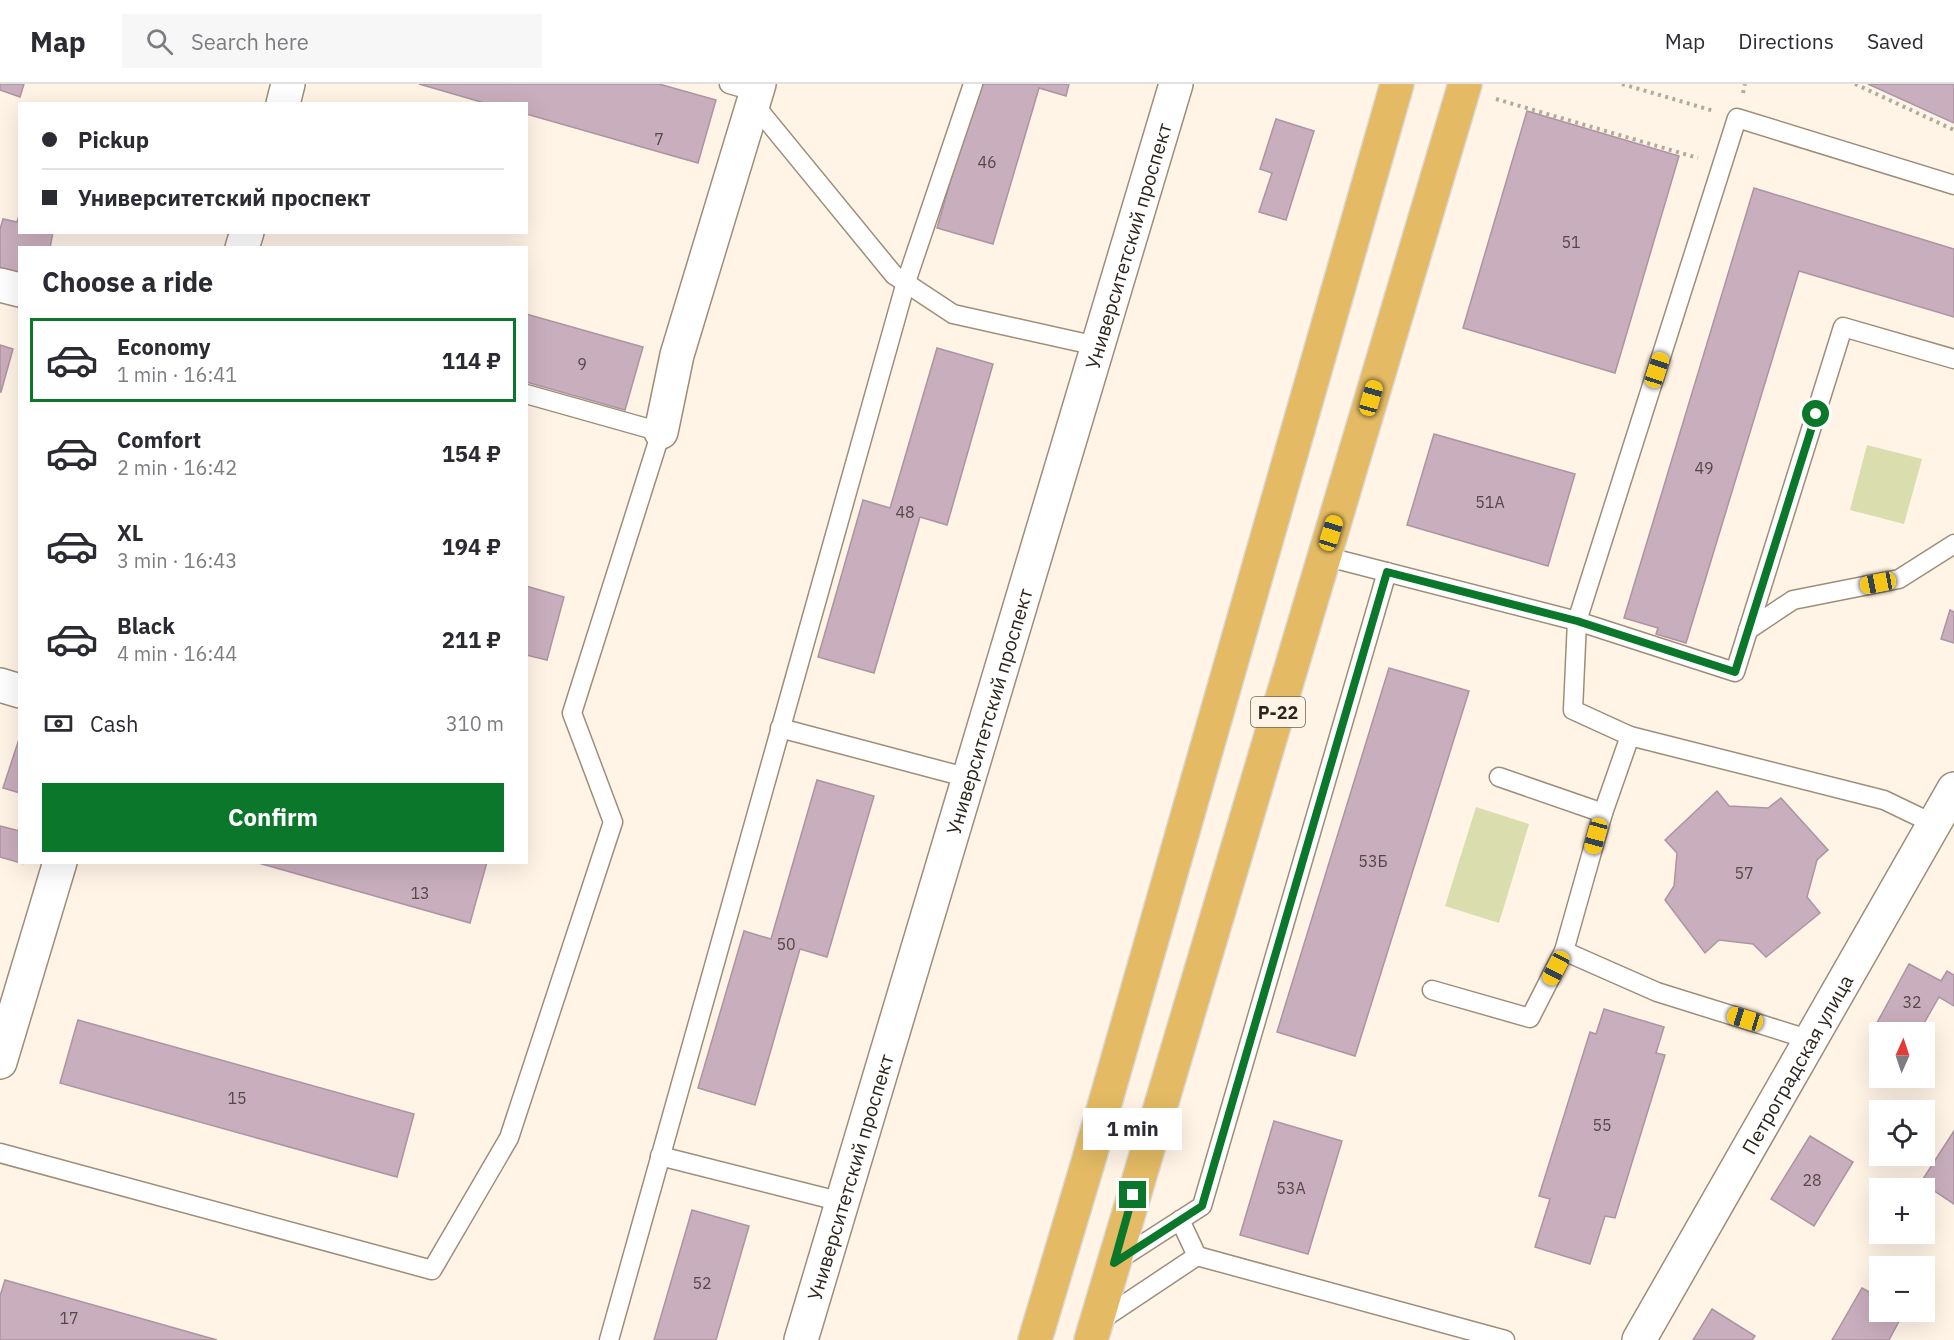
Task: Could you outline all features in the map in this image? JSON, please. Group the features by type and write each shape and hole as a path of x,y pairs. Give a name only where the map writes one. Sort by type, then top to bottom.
{"highway":[{"name":"Р-22","path":"1035,1340 1397,84"},
{"name":"Р-22","path":"1094,1331 1465,84"}],"street":[{"path":"284,102 288,84"},
{"name":"Университетский проспект","path":"801,1340 1176,84"},
{"path":"661,432 677,355 749,91"},
{"path":"0,285 18,290"},
{"path":"0,685 18,690"},
{"name":"Петроградская улица","path":"1639,1340 1954,789"},
{"path":"1,1055 59,864"}],"lane":[{"path":"609,1340 906,282 973,84"},
{"path":"749,91 894,274 953,314 1098,346"},
{"path":"1934,824 1884,800 1630,736 1573,710 1577,621 1737,118 1954,185"},
{"path":"1324,556 1577,621 1735,672 1843,327 1954,359"},
{"path":"0,1153 432,1270 509,1138 613,822 572,713 661,432 528,395"},
{"path":"1748,630 1793,600 1899,579 1954,544"},
{"path":"1114,1263 1202,1206 1387,572"},
{"path":"780,728 969,778"},
{"path":"1432,990 1530,1018 1564,951 1602,813 1630,736"},
{"path":"1498,777 1602,813"},
{"path":"1564,951 1657,992 1811,1040"},
{"path":"660,1156 842,1202"},
{"path":"1180,1220 1197,1257"},
{"path":"1094,1331 1197,1257"},
{"path":"1197,1257 1505,1340"}],"path":[{"path":"1622,84 1737,118"},
{"path":"1855,84 1954,130"},
{"path":"1506,102 1722,165"}],"green space":[{"path":"1867,445 1922,459 1904,524 1850,510"},
{"path":"1476,807 1529,824 1499,923 1445,906"}],"building":[{"path":"0,84 24,84 20,97 0,90"},
{"path":"419,84 659,84 716,100 698,163 528,115 528,102 481,102"},
{"path":"978,84 1069,84 1066,96 1039,88 993,244 937,228"},
{"path":"1868,84 1954,84 1954,123"},
{"path":"1527,111 1679,156 1615,373 1463,328"},
{"path":"1276,119 1314,131 1286,220 1259,212 1272,173 1260,169"},
{"path":"1754,188 1954,249 1954,317 1799,271 1686,643 1656,634 1658,628 1624,618"},
{"path":"3,219 17,222 18,219 18,234 53,234 50,246 18,246 18,280 0,275 0,229"},
{"path":"528,315 643,347 625,410 528,383"},
{"path":"0,345 13,349 1,392 0,392"},
{"path":"937,348 993,364 947,525 920,517 874,673 818,657 863,500 890,508"},
{"path":"1434,434 1575,474 1548,566 1407,525"},
{"path":"528,587 564,597 547,660 528,655"},
{"path":"1950,610 1954,612 1954,643 1941,639"},
{"path":"1389,668 1469,691 1355,1056 1277,1032"},
{"path":"18,742 18,792 3,788"},
{"path":"817,780 874,796 827,957 800,949 755,1105 698,1088 744,931 771,939"},
{"path":"1717,791 1729,806 1768,808 1781,798 1828,850 1817,860 1807,897 1820,913 1766,957 1753,944 1719,940 1705,953 1665,900 1674,886 1677,853 1665,840"},
{"path":"0,826 18,830 18,862 0,857"},
{"path":"262,864 486,864 470,923"},
{"path":"1909,964 1941,981 1947,971 1954,975 1954,1006 1939,997 1925,1022 1877,1022"},
{"path":"1604,1009 1664,1027 1656,1053 1665,1055 1615,1218 1605,1216 1590,1264 1535,1247 1550,1199 1539,1196 1590,1032 1596,1034"},
{"path":"78,1020 414,1114 397,1177 60,1083"},
{"path":"1274,1121 1342,1141 1308,1254 1240,1235"},
{"path":"1954,1131 1954,1204 1935,1191 1935,1178 1924,1178 1931,1166 1935,1166 1935,1160"},
{"path":"1810,1136 1853,1162 1814,1226 1771,1199"},
{"path":"692,1210 749,1226 716,1340 654,1340"},
{"path":"5,1280 217,1340 0,1340 0,1296"},
{"path":"1862,1288 1869,1292 1869,1322 1899,1322 1889,1340 1832,1340"},
{"path":"1712,1309 1755,1336 1752,1340 1693,1340"}],"route":[{"path":"1133,1195 1114,1263 1202,1206 1387,572 1577,621 1735,672 1816,414"}]}
